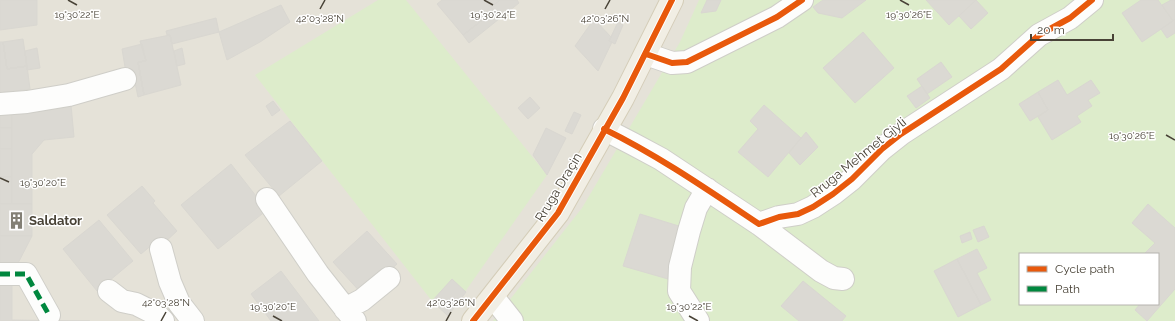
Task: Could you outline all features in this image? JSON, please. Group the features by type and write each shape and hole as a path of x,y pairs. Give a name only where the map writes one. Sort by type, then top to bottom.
{"main road":[{"name":"Rruga Draçin","path":"472,321 493,297 558,212 623,98 672,0"}],"street":[{"path":"646,54 672,63 687,62 777,17 802,0"},
{"name":"Rruga Mehmet Gjyli","path":"759,224 779,217 798,214 813,207 833,194 852,179 901,134 1001,69 1040,35 1070,18 1092,0"},
{"path":"0,104 27,102 69,95 125,79"},
{"path":"604,129 661,159 707,189 759,224 821,271 834,278 843,279"},
{"path":"698,321 679,291 680,267 696,208 707,189"},
{"path":"266,199 318,274 350,315 362,300 389,278"},
{"path":"161,249 170,282 179,303 193,321"},
{"path":"0,274 26,274 49,316"},
{"path":"109,291 122,301 136,304 156,314 163,321"},
{"path":"493,297 512,321"}],"shaded area":[{"path":"0,0 1175,0 1021,253 1019,253 1019,305 1106,321 0,321"}],"green space":[{"path":"378,0 406,0 547,175 448,316 432,301 255,75"},
{"path":"699,0 1175,0 1175,321 493,321 582,208 680,42"}],"building":[{"path":"0,0 37,0 37,25 0,30"},
{"path":"442,0 500,0 491,7 494,11 463,35 437,4"},
{"path":"500,0 517,0 519,3 469,43 463,35 494,11 491,7"},
{"path":"707,0 721,0 716,11 701,13"},
{"path":"823,0 866,0 842,18 818,13 813,7"},
{"path":"926,0 976,0 949,25"},
{"path":"976,0 988,13 971,29 959,16"},
{"path":"1141,0 1158,0 1173,21 1142,42 1122,13"},
{"path":"1171,0 1175,0 1175,19 1173,21 1162,5"},
{"path":"281,5 290,22 260,42 227,60 219,32"},
{"path":"216,18 219,32 172,44 170,35 167,35 166,31"},
{"path":"594,19 611,37 609,41 612,42 598,71 575,46"},
{"path":"1175,19 1175,33 1167,38 1161,29"},
{"path":"618,22 623,25 615,44 609,41"},
{"path":"863,32 894,68 855,103 823,68"},
{"path":"170,35 181,85 144,95 138,62 146,61 140,41"},
{"path":"23,39 27,66 7,69 3,42"},
{"path":"0,42 3,42 7,69 27,66 30,89 0,93"},
{"path":"142,44 146,61 138,62 144,95 138,97 133,73 126,73 122,49"},
{"path":"37,48 40,68 27,70 25,51"},
{"path":"182,48 185,64 177,66 174,51"},
{"path":"941,62 952,77 927,94 917,79"},
{"path":"1058,80 1067,95 1091,80 1100,93 1088,100 1092,106 1077,116 1081,122 1052,140 1038,117 1048,110 1038,92"},
{"path":"922,86 930,98 916,108 907,96"},
{"path":"1038,92 1048,110 1030,121 1019,104"},
{"path":"530,97 540,108 528,119 518,108"},
{"path":"273,101 280,110 272,116 266,106"},
{"path":"71,105 74,137 44,140 32,154 32,204 12,204 12,111"},
{"path":"764,105 801,138 768,177 738,152 758,129 750,121"},
{"path":"0,111 12,111 12,128 0,128"},
{"path":"574,112 581,115 572,134 565,131"},
{"path":"290,121 322,161 279,196 245,155"},
{"path":"0,128 12,128 12,149 0,149"},
{"path":"546,128 566,138 547,175 533,155"},
{"path":"806,132 818,147 800,165 789,153"},
{"path":"0,149 12,149 12,177 0,177"},
{"path":"231,164 267,210 218,249 181,205"},
{"path":"0,177 12,177 12,204 0,204"},
{"path":"142,186 155,201 153,203 177,231 164,243 160,238 141,254 107,215"},
{"name":"Saldator","path":"0,204 32,204 32,236 0,236"},
{"path":"1148,204 1175,228 1175,289 1147,321 1135,310 1139,305 1159,305 1159,253 1145,253 1155,243 1132,223"},
{"path":"640,214 682,227 668,279 623,266"},
{"path":"99,220 133,261 97,291 63,249"},
{"path":"984,226 989,237 978,242 973,230"},
{"path":"367,231 397,264 363,295 333,262"},
{"path":"970,232 972,239 962,243 960,236"},
{"path":"0,236 32,236 14,271 0,271"},
{"path":"977,249 987,268 977,273 991,300 981,305 957,259"},
{"path":"957,259 981,305 958,317 934,271"},
{"path":"281,271 319,321 271,321 251,294"},
{"path":"12,279 12,320 90,321 0,321 0,280"},
{"path":"452,279 466,292 448,316 432,301"},
{"path":"803,281 846,316 842,321 799,321 781,306"}],"marked path":[{"path":"0,274 26,274 49,315"}],"cycle path":[{"path":"473,321 558,213 623,98 672,0"},
{"path":"646,54 672,63 687,62 777,17 802,0"},
{"path":"604,129 664,162 759,224 779,217 798,214 813,207 833,194 852,179 882,149 901,134 1001,69 1039,35 1070,18 1092,0"}],"place":[{"name":"Saldator","path":"16,220"}]}
